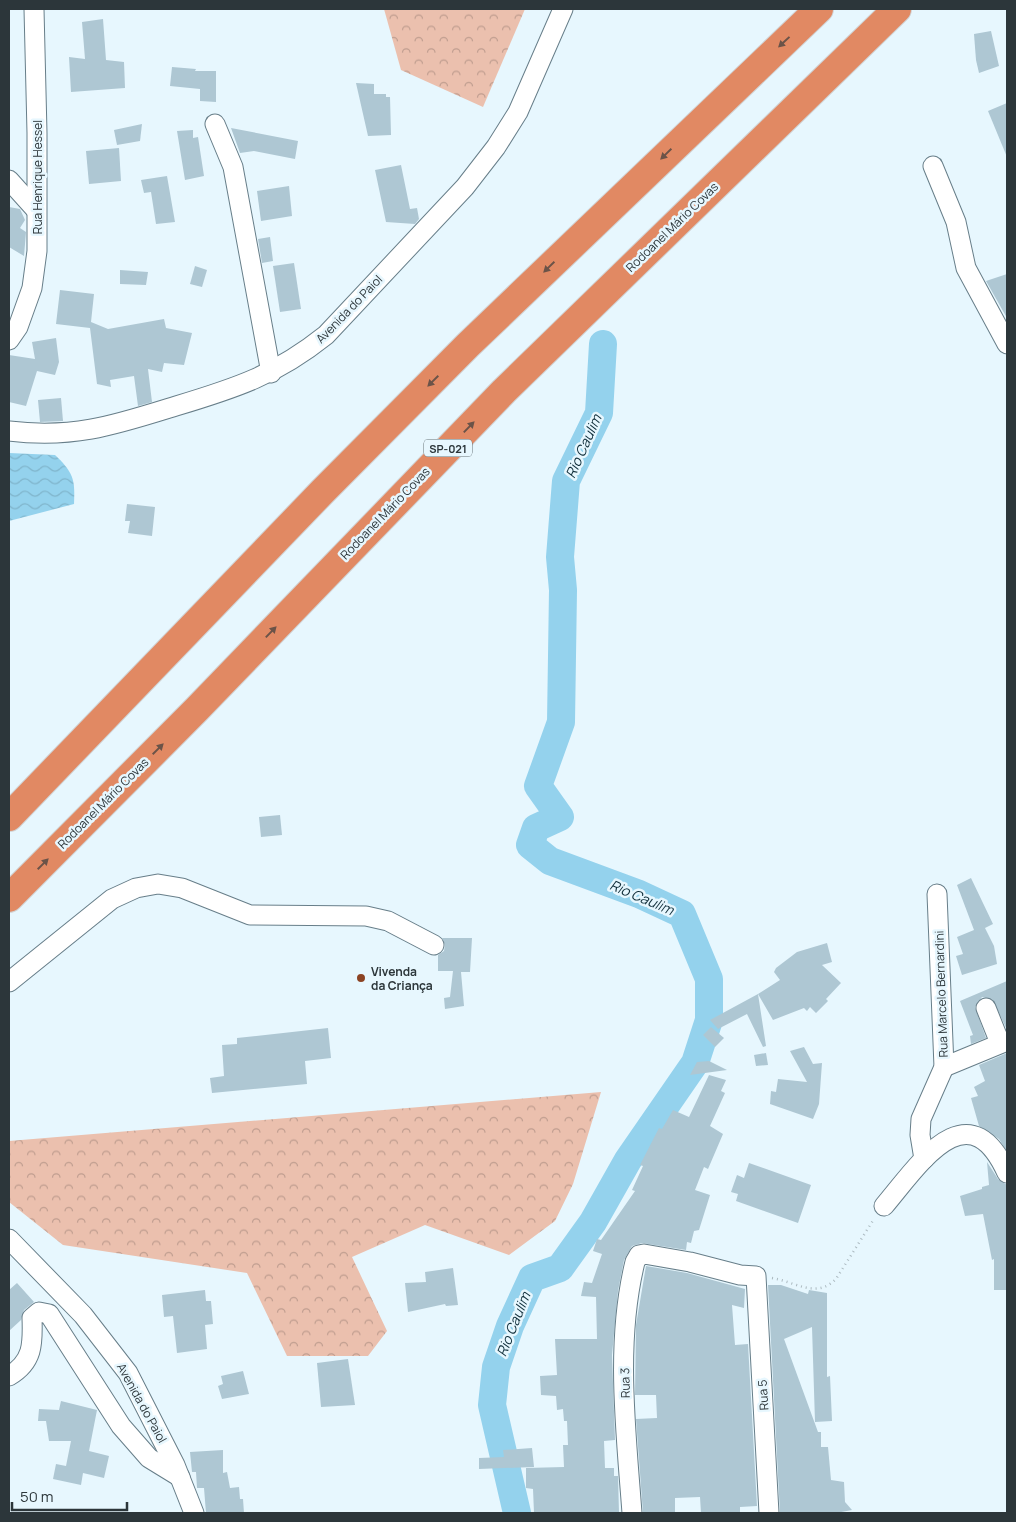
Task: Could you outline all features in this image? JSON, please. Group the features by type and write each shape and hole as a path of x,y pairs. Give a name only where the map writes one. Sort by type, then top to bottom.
{"highway":[{"path":"9,817 316,498 468,346 819,9"},
{"name":"Rodoanel Mário Covas","path":"9,898 197,709 504,391 897,9"}],"street":[{"name":"Rua Henrique Hessel","path":"9,340 18,327 32,288 36,251 37,133 34,9"},
{"name":"Avenida do Paiol","path":"9,432 42,435 76,433 116,425 229,390 271,373 304,353 326,336 465,187 496,146 518,112 563,9"},
{"path":"215,124 233,168 271,373"},
{"path":"933,166 956,222 966,268 1007,344"},
{"path":"9,180 36,210"},
{"path":"15,977 112,899 136,888 158,884 182,888 256,916 366,916 388,921 434,945"},
{"name":"Rua Marcelo Bernardini","path":"924,1159 920,1135 921,1119 944,1067 937,894"},
{"path":"944,1067 1004,1042 986,1008"},
{"path":"884,1206 924,1159 948,1138 965,1134 985,1142 1007,1173"},
{"name":"Avenida do Paiol","path":"9,1239 104,1340 128,1373 180,1477 194,1513"},
{"name":"Rua 3","path":"632,1513 626,1434 624,1340 629,1285 639,1255 654,1255 740,1275 756,1276"},
{"name":"Rua 5","path":"756,1276 769,1513"},
{"path":"9,1376 26,1363 33,1342 32,1318 39,1312 49,1314 121,1426 149,1458 180,1477"}],"path":[{"path":"756,1276 776,1278 816,1289 830,1285 836,1279 884,1206"}],"green space":[{"path":"384,9 525,9 483,107 401,70"},
{"path":"601,1092 573,1184 555,1221 509,1255 425,1225 352,1257 387,1331 368,1356 287,1356 247,1273 63,1245 9,1202 9,1141"}],"water":[{"path":"9,453 55,455 72,477 74,504 9,521"}],"building":[{"path":"103,19 106,60 124,62 125,88 71,92 69,57 85,59 82,22"},
{"path":"991,31 999,66 979,73 974,34"},
{"path":"172,67 196,69 195,71 216,71 216,102 200,101 200,89 170,86"},
{"path":"356,83 374,84 374,94 386,94 386,97 390,97 391,135 368,136"},
{"path":"1007,103 1007,157 988,111"},
{"path":"142,124 140,141 117,145 114,130"},
{"path":"231,128 298,141 295,159 254,151 240,153"},
{"path":"193,130 193,138 198,137 204,176 185,180 177,131"},
{"path":"119,148 121,181 89,184 86,151"},
{"path":"401,165 410,209 417,208 419,219 415,224 386,222 375,170"},
{"path":"167,176 175,222 156,224 151,192 144,193 141,180"},
{"path":"289,186 292,216 261,221 257,191"},
{"path":"9,207 20,209 25,220 20,228 26,232 24,256 9,247"},
{"path":"270,237 273,261 262,263 258,239"},
{"path":"294,263 301,309 280,312 273,266"},
{"path":"195,266 207,270 202,287 190,284"},
{"path":"120,270 148,272 146,285 120,284"},
{"path":"1007,274 1007,318 986,281"},
{"path":"60,290 94,294 91,322 108,329 164,319 166,328 192,333 184,365 164,363 162,372 148,369 152,402 138,406 134,376 110,380 111,387 97,384 90,328 56,324"},
{"path":"56,338 59,362 55,375 37,371 26,406 9,402 9,355 35,359 32,342"},
{"path":"61,398 63,421 40,422 38,400"},
{"path":"127,504 155,507 152,536 128,533 130,521 125,521"},
{"path":"280,815 282,835 261,837 259,817"},
{"path":"971,878 993,924 985,928 994,946 997,964 962,975 956,956 963,954 957,937 974,930 957,885"},
{"path":"442,938 472,938 470,972 461,972 464,1006 445,1009 444,998 450,997 453,971 438,971 438,955 444,951 445,945"},
{"path":"827,943 832,962 822,965 841,983 826,999 828,1001 816,1013 810,1007 807,1011 804,1008 773,1020 758,994 780,980 774,972 776,968 797,952"},
{"path":"1007,981 1007,1030 993,1000 982,997 975,1007 986,1038 971,1044 970,1036 973,1035 960,1001"},
{"path":"758,994 766,1046 763,1047 747,1014 718,1029 710,1020"},
{"path":"711,1027 724,1038 715,1047 703,1035"},
{"path":"328,1028 331,1058 305,1061 307,1084 212,1093 210,1078 224,1076 222,1045 237,1044 237,1038"},
{"path":"804,1047 813,1064 822,1063 819,1104 813,1119 770,1104 771,1091 776,1092 778,1079 807,1082 790,1051"},
{"path":"766,1053 768,1065 756,1066 754,1055"},
{"path":"1007,1053 1007,1152 999,1139 979,1126 971,1098 978,1096 974,1087 985,1081 979,1065"},
{"path":"709,1061 727,1070 690,1075 697,1062"},
{"path":"709,1075 726,1080 721,1091 725,1093 710,1126 723,1134 708,1169 704,1167 695,1190 710,1195 699,1230 694,1231 691,1243 687,1242 686,1250 642,1243 632,1246 624,1260 618,1291 612,1355 615,1440 604,1441 605,1468 614,1468 614,1476 618,1476 619,1513 534,1513 533,1489 526,1488 526,1468 564,1467 563,1445 568,1445 567,1421 564,1421 563,1409 557,1410 556,1396 541,1395 540,1376 557,1375 555,1339 597,1339 596,1297 581,1296 584,1282 592,1283 602,1254 593,1251 597,1239 601,1240 635,1191 632,1190 643,1166 640,1165 659,1128 662,1129 673,1110 689,1117"},
{"path":"987,1162 998,1179 1007,1185 1007,1290 994,1290 994,1259 992,1260 983,1214 965,1216 960,1196 989,1185"},
{"path":"749,1163 811,1185 798,1223 736,1201 738,1194 731,1192 737,1175 744,1178"},
{"path":"646,1266 687,1273 745,1289 744,1308 732,1305 735,1345 748,1344 757,1506 740,1507 740,1513 701,1513 700,1497 675,1498 675,1513 643,1513 636,1419 657,1418 656,1395 635,1395 636,1325"},
{"path":"453,1268 458,1305 446,1306 445,1304 408,1312 405,1283 426,1282 425,1272"},
{"path":"17,1283 34,1302 24,1310 21,1320 9,1331 9,1290"},
{"path":"768,1285 781,1285 808,1294 809,1290 827,1293 827,1377 830,1376 832,1421 815,1422 812,1327 784,1339 818,1432 821,1432 821,1447 828,1447 831,1480 844,1482 845,1502 852,1510 836,1513 780,1513"},
{"path":"205,1290 206,1301 211,1301 213,1324 205,1325 207,1349 177,1353 173,1316 164,1317 162,1295"},
{"path":"348,1359 355,1405 321,1407 317,1363"},
{"path":"243,1371 249,1394 222,1399 218,1386 223,1384 221,1376"},
{"path":"61,1401 97,1410 89,1451 109,1456 104,1478 83,1473 81,1485 53,1479 56,1464 66,1466 71,1441 49,1441 46,1421 38,1421 39,1409 59,1410"},
{"path":"532,1448 534,1467 479,1469 479,1458 504,1457 503,1450"},
{"path":"223,1450 223,1473 227,1472 230,1488 239,1487 240,1499 243,1499 244,1513 206,1513 204,1488 197,1488 196,1472 192,1472 190,1452"}],"waterway":[{"name":"Rio Caulim","path":"517,1513 492,1405 496,1367 510,1326 532,1278 560,1268 593,1222 628,1160 695,1063 709,1020 709,979 682,914 639,894 550,861 530,845 536,828 560,817 538,786 561,722 563,590 560,557 566,481 599,413 603,344"}],"place":[{"name":"Vivenda da Criança","path":"361,978"}]}
